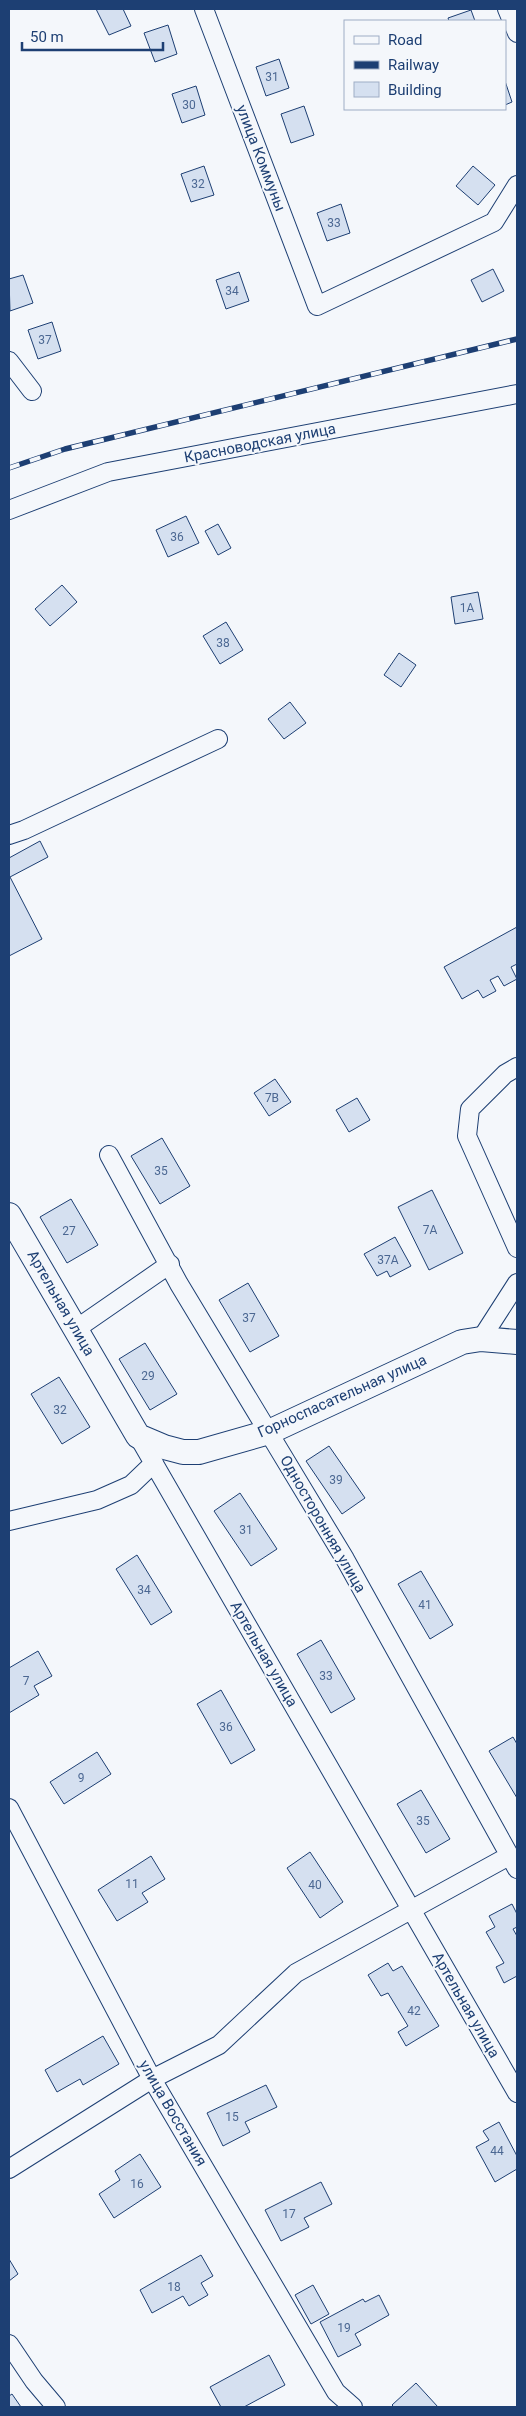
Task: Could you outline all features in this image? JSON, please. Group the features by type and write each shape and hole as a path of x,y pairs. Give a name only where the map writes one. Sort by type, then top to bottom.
{"main road":[{"name":"Артельная улица","path":"9,1215 138,1436"},
{"name":"Горноспасательная улица","path":"138,1436 164,1447 183,1452 199,1452 269,1432 462,1342 481,1339 517,1342"}],"street":[{"name":"улица Коммуны","path":"204,9 318,306 494,222 517,185"},
{"path":"507,9 517,33"},
{"path":"9,361 32,391"},
{"name":"Красноводская улица","path":"9,510 108,472 517,394"},
{"path":"9,835 24,830 218,739"},
{"path":"517,1067 505,1074 470,1110 467,1136 517,1248"},
{"name":"Односторонняя улица","path":"109,1155 170,1264 179,1284 345,1560 513,1862"},
{"path":"76,1329 170,1264"},
{"path":"481,1339 517,1283"},
{"name":"Артельная улица","path":"138,1436 517,2093"},
{"path":"9,1521 97,1500 130,1484 154,1463"},
{"name":"улица Восстания","path":"9,1808 152,2079 336,2392 352,2407"},
{"path":"9,2169 152,2079 219,2045 296,1973 412,1910 513,1862"},
{"path":"9,2344 34,2381 56,2407"}],"building":[{"path":"96,9 123,9 131,26 109,35"},
{"path":"471,10 475,20 449,20 448,18"},
{"path":"168,25 177,54 155,62 144,33"},
{"path":"279,59 289,88 266,96 256,67"},
{"path":"506,84 512,102 506,105"},
{"path":"196,86 205,115 182,123 172,94"},
{"path":"304,106 314,135 291,143 281,114"},
{"path":"204,166 214,195 191,202 181,174"},
{"path":"473,166 495,185 478,205 456,186"},
{"path":"341,204 350,233 327,241 317,213"},
{"path":"493,269 504,291 482,302 471,280"},
{"path":"239,272 249,301 226,309 216,280"},
{"path":"23,275 33,303 10,311 9,279"},
{"path":"52,322 61,351 38,359 28,330"},
{"path":"186,516 199,543 168,557 156,530"},
{"path":"218,524 231,548 218,555 205,531"},
{"path":"62,585 77,602 50,626 35,609"},
{"path":"478,592 483,619 455,624 451,597"},
{"path":"226,622 243,650 220,664 203,636"},
{"path":"399,653 416,665 401,687 384,675"},
{"path":"290,702 306,723 284,739 268,719"},
{"path":"40,841 48,857 10,877 42,939 9,956 9,858"},
{"path":"517,927 517,964 511,967 517,979 504,986 498,976 490,980 496,991 483,998 478,990 462,999 444,967"},
{"path":"275,1079 291,1102 269,1116 254,1093"},
{"path":"357,1098 370,1120 349,1132 336,1110"},
{"path":"162,1138 190,1186 160,1204 131,1156"},
{"path":"432,1190 463,1253 429,1270 398,1207"},
{"path":"71,1199 98,1245 67,1263 40,1217"},
{"path":"395,1237 411,1266 390,1277 387,1271 377,1276 364,1254"},
{"path":"248,1283 279,1336 250,1352 219,1300"},
{"path":"145,1343 177,1394 150,1410 119,1359"},
{"path":"59,1377 90,1427 62,1444 31,1394"},
{"path":"329,1446 365,1498 342,1514 306,1461"},
{"path":"240,1493 277,1549 251,1566 214,1511"},
{"path":"137,1555 172,1612 151,1625 116,1569"},
{"path":"421,1571 453,1625 430,1639 398,1584"},
{"path":"321,1640 355,1699 331,1713 297,1654"},
{"path":"38,1651 52,1676 34,1686 39,1695 9,1713 9,1668"},
{"path":"221,1690 255,1750 231,1764 197,1704"},
{"path":"513,1737 517,1744 517,1798 489,1751"},
{"path":"97,1752 111,1774 64,1804 50,1782"},
{"path":"421,1790 450,1839 426,1853 397,1804"},
{"path":"310,1852 343,1902 320,1918 287,1868"},
{"path":"151,1856 165,1879 142,1893 148,1902 117,1921 98,1890"},
{"path":"512,1904 517,1914 517,1927 513,1929 517,1936 517,1976 504,1983 496,1967 504,1963 486,1932 495,1927 489,1916"},
{"path":"388,1963 393,1971 402,1966 439,2026 406,2046 398,2032 408,2026 388,1993 381,1996 368,1975"},
{"path":"103,2036 119,2064 83,2085 80,2079 57,2092 45,2070"},
{"path":"266,2085 277,2107 245,2122 250,2132 223,2146 207,2113"},
{"path":"499,2122 517,2156 517,2169 495,2182 476,2147 489,2140 483,2131"},
{"path":"140,2154 161,2187 114,2218 99,2194 120,2180 115,2171"},
{"path":"321,2182 332,2204 304,2218 309,2227 281,2241 265,2210"},
{"path":"201,2255 213,2276 201,2283 208,2295 189,2306 183,2296 152,2313 140,2290"},
{"path":"9,2259 18,2274 9,2281"},
{"path":"313,2285 329,2314 311,2324 295,2295"},
{"path":"379,2295 389,2315 355,2334 361,2345 338,2357 320,2322 363,2299 365,2302"},
{"path":"269,2355 285,2385 244,2407 221,2407 210,2387"},
{"path":"416,2383 438,2407 394,2407 392,2405"},
{"path":"12,2394 21,2407 9,2407 9,2396"}],"railway":[{"path":"9,468 65,449 517,339"}]}
